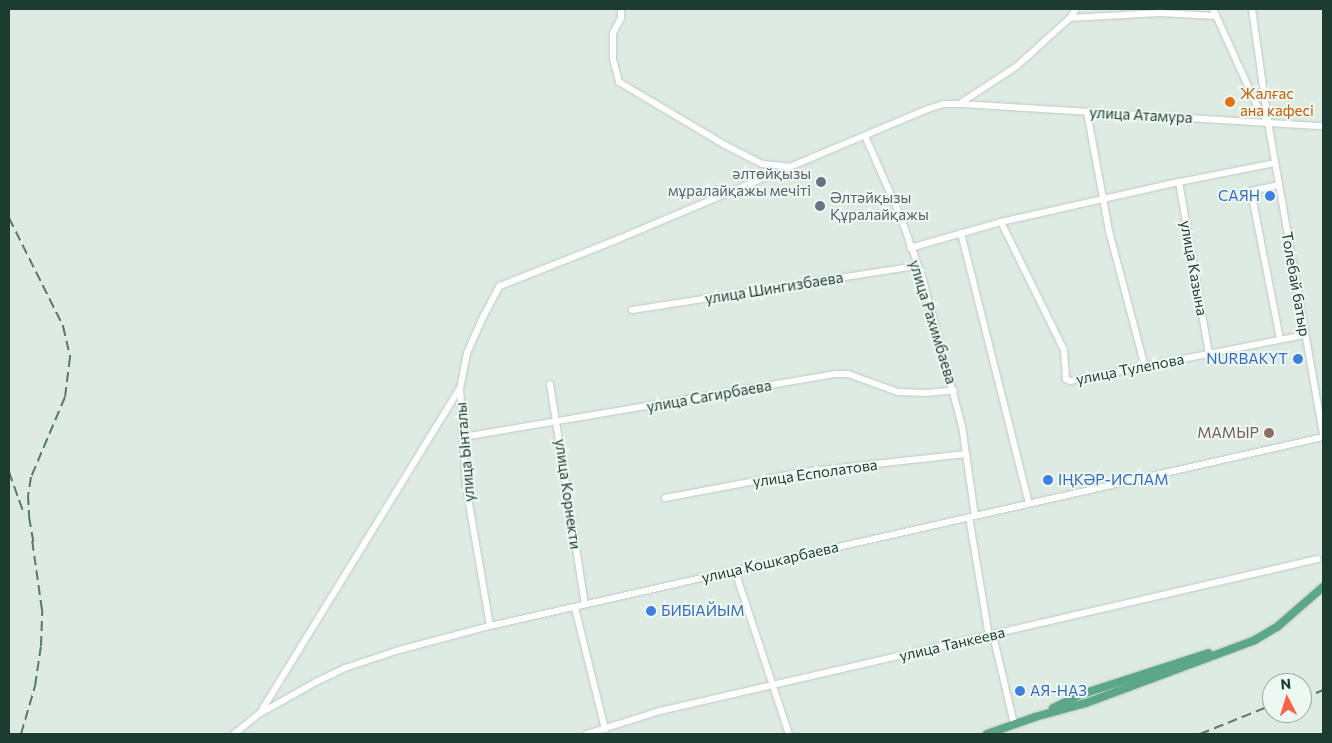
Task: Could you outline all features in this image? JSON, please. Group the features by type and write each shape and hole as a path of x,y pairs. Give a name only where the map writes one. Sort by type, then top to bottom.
{"main road":[{"path":"987,734 1035,717 1086,703 1255,640 1277,627 1323,587"},
{"path":"1035,717 1082,694 1208,653 1233,649"},
{"path":"1082,694 1082,701 1086,703"}],"street":[{"path":"621,9 621,18 613,33 613,60 619,82 710,137 762,164 790,166"},
{"path":"959,104 1017,66 1070,18 1076,9"},
{"path":"1213,9 1256,104 1268,122"},
{"name":"Толебай батыр","path":"1252,9 1268,122 1323,436"},
{"path":"1070,18 1160,13 1216,16"},
{"name":"улица Атамура","path":"500,286 616,240 790,166 943,104 1323,126"},
{"path":"1087,112 1103,198 1145,367"},
{"name":"улица Рахимбаева","path":"865,136 899,213 916,266 922,276 954,390 966,454 972,516 991,636 1014,724"},
{"path":"910,248 1002,222 1103,198 1275,163"},
{"name":"улица Казына","path":"1179,182 1209,354"},
{"path":"1279,185 1251,190 1280,339"},
{"name":"улица Тулепова","path":"1002,222 1064,350 1066,379 1076,381 1304,335"},
{"path":"961,233 1028,504"},
{"name":"улица Шингизбаева","path":"632,310 916,266"},
{"name":"улица Ынталы","path":"490,626 466,486 460,389 467,353 481,321 500,286"},
{"name":"улица Сагирбаева","path":"463,437 835,374 848,374 898,392 927,393 954,390"},
{"name":"улица Корнекти","path":"550,384 558,422 585,604"},
{"path":"259,714 460,389"},
{"name":"улица Кошкарбаева","path":"234,734 259,714 309,685 373,657 490,626 1323,436"},
{"name":"улица Есполатова","path":"665,498 802,472 966,454"},
{"name":"улица Танкеева","path":"587,734 609,730 660,711 772,684 991,636 1318,559"},
{"path":"735,571 789,734"},
{"path":"575,608 609,730"}],"railway":[{"path":"9,218 63,326 70,357 65,397 31,477 28,495 29,517 34,546"},
{"path":"9,472 24,514"},
{"path":"21,734 35,686 41,646 42,610 32,540"},
{"path":"1312,695 1323,690"},
{"path":"1200,734 1262,709"}],"place":[{"name":"Жалғас ана кафесі","path":"1230,102"},
{"name":"әлтөйқызы мұралайқажы мечіті","path":"821,182"},
{"name":"САЯН","path":"1270,196"},
{"name":"Әлтәйқызы Құралайқажы","path":"820,206"},
{"name":"NURBAKYT","path":"1298,359"},
{"name":"МАМЫР","path":"1269,433"},
{"name":"ІҢКӘР-ИСЛАМ","path":"1048,480"},
{"name":"БИБІАЙЫМ","path":"651,611"},
{"name":"АЯ-НАЗ","path":"1020,691"}]}
